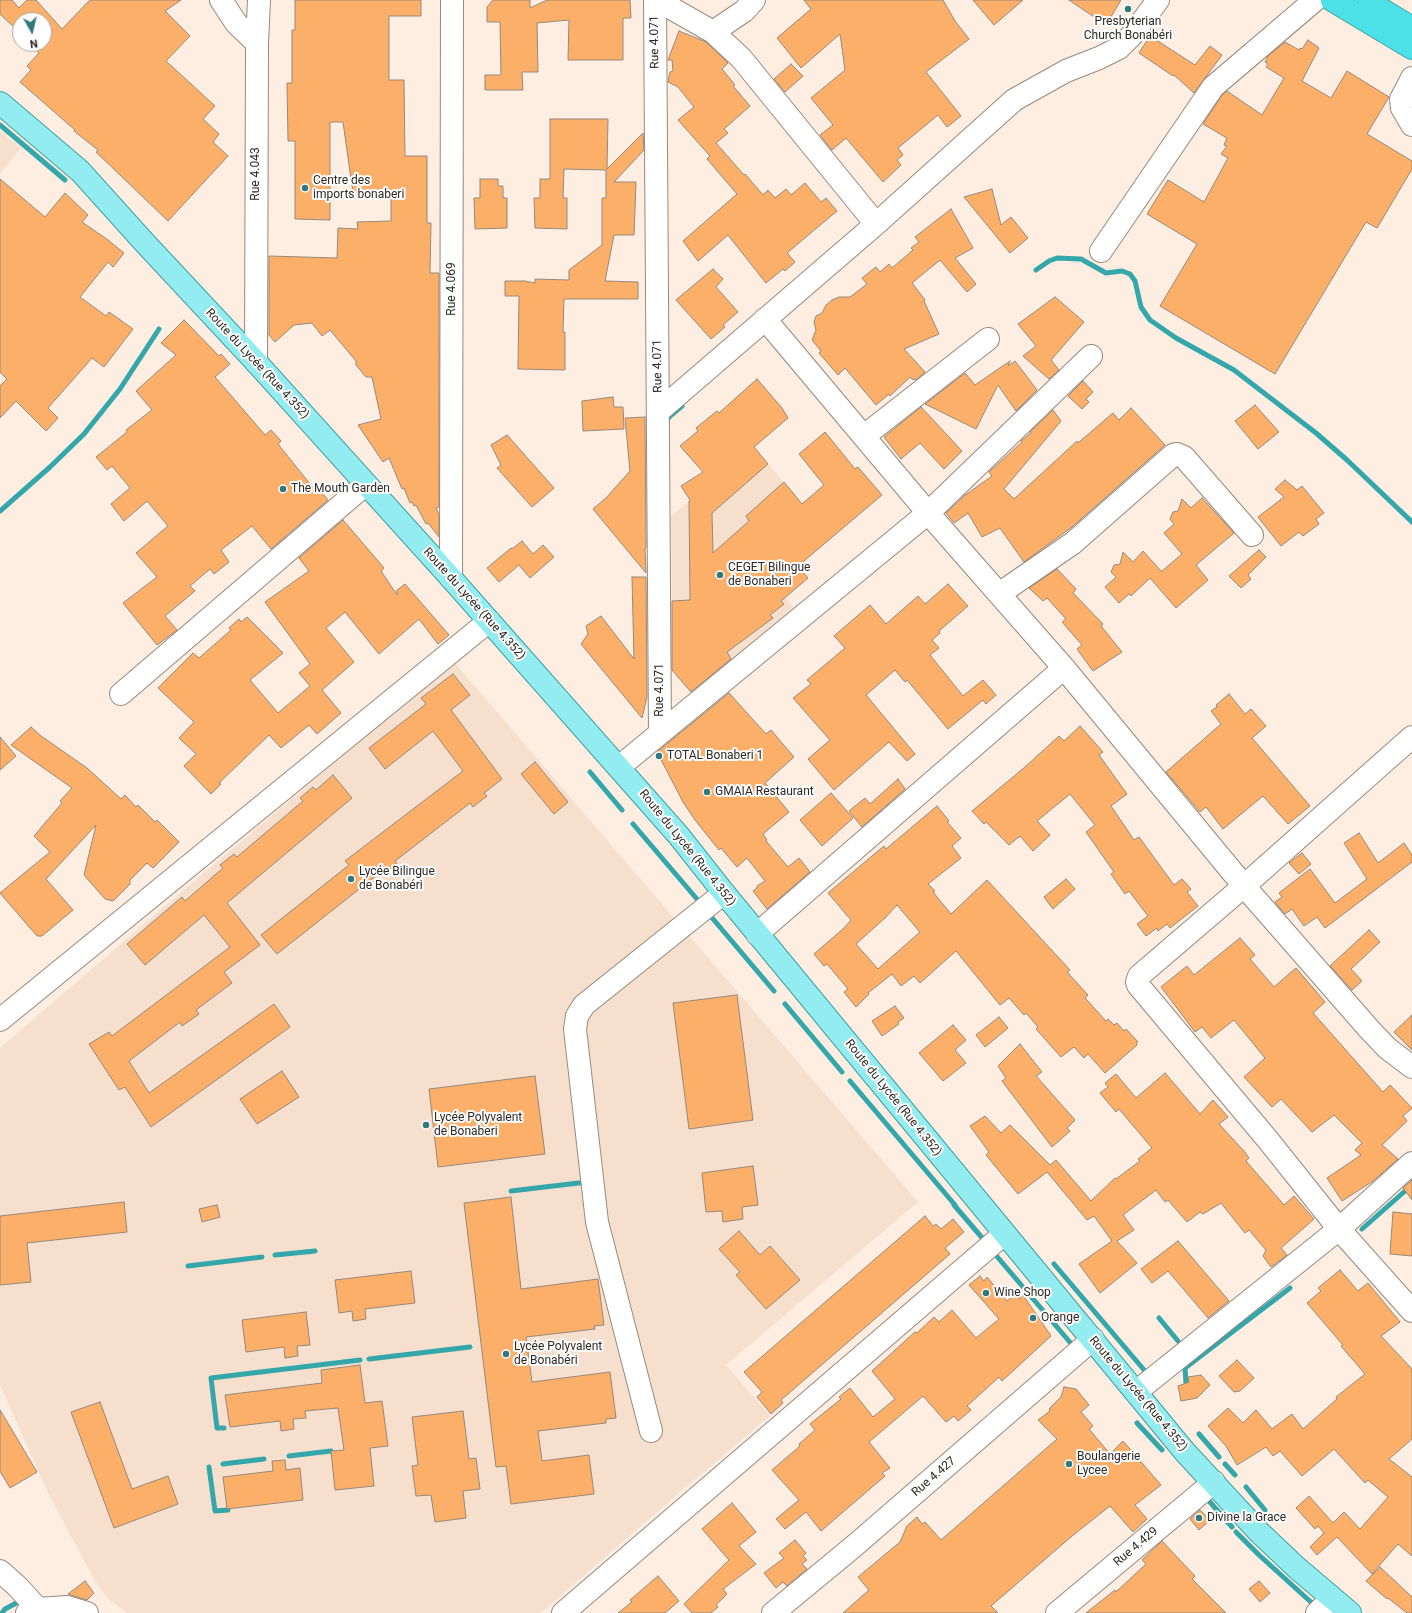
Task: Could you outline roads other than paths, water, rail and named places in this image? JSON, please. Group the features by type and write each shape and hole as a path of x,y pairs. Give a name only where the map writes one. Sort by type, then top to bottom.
{"highway":[{"path":"1332,0 1412,48"},
{"path":"1366,0 1412,28"}],"main road":[{"name":"Route du Lycée (Rue 4.352)","path":"0,104 80,170 451,578 679,836 1004,1234 1093,1339 1185,1452 1259,1532 1297,1568 1350,1613"}],"street":[{"path":"220,0 236,23 257,43"},
{"name":"Rue 4.043","path":"256,362 257,43 259,0"},
{"name":"Rue 4.069","path":"451,578 452,0"},
{"path":"656,0 713,32 741,58 876,224"},
{"name":"Rue 4.071","path":"656,0 660,733"},
{"path":"713,32 744,11 754,0"},
{"path":"659,411 876,224 1014,100 1066,72 1118,48 1133,34 1158,0"},
{"path":"1101,251 1213,87 1315,0"},
{"path":"1412,78 1401,99 1402,108 1412,125"},
{"path":"765,319 928,513 1064,668 1244,886 1369,1029 1387,1048 1412,1067"},
{"path":"864,436 988,339"},
{"path":"619,767 928,513 1092,356"},
{"path":"999,594 1073,543 1173,455 1177,454 1184,458 1252,535"},
{"path":"121,694 366,484"},
{"path":"0,1020 489,621"},
{"path":"758,934 1064,668"},
{"path":"1412,737 1244,886 1139,976 1138,985 1268,1140 1339,1229 1412,1311"},
{"path":"651,1431 597,1222 575,1029 577,1016 584,1006 724,893"},
{"path":"1136,1392 1339,1229 1412,1163"},
{"path":"564,1613 1004,1234"},
{"name":"Rue 4.427","path":"773,1613 853,1547 1093,1339"},
{"name":"Rue 4.429","path":"1057,1613 1214,1482"},
{"path":"0,1571 17,1586 32,1611 67,1607 87,1613"},
{"path":"1317,1613 1332,1598"}],"waterway":[{"path":"0,125 65,180"},
{"path":"1036,270 1049,261 1057,258 1080,259"},
{"path":"1081,259 1106,273 1122,271 1130,274 1135,281 1141,307 1150,320 1176,338 1234,370 1316,433 1347,460 1412,522"},
{"path":"0,511 50,467 84,434 120,389 159,329"},
{"path":"666,423 669,417 682,406"},
{"path":"590,772 622,810"},
{"path":"633,824 702,905"},
{"path":"708,913 774,991"},
{"path":"785,1004 842,1072"},
{"path":"850,1081 955,1205"},
{"path":"511,1191 587,1182"},
{"path":"1362,1229 1405,1191"},
{"path":"954,1205 984,1240"},
{"path":"275,1255 315,1251"},
{"path":"994,1253 1074,1347"},
{"path":"188,1266 262,1257"},
{"path":"1054,1264 1145,1371"},
{"path":"1186,1383 1185,1368 1290,1288"},
{"path":"1159,1318 1178,1341"},
{"path":"369,1359 470,1347"},
{"path":"224,1428 217,1428 211,1378 360,1360"},
{"path":"1137,1423 1162,1450"},
{"path":"1199,1434 1219,1457"},
{"path":"289,1456 331,1451"},
{"path":"223,1464 264,1459"},
{"path":"1225,1464 1235,1475"},
{"path":"209,1467 215,1511 228,1510"},
{"path":"1246,1487 1265,1510"},
{"path":"1209,1501 1232,1527"},
{"path":"1236,1532 1313,1604"},
{"path":"2,1613 5,1609 22,1600"}],"place":[{"name":"Presbyterian Church Bonabéri","path":"1128,9"},
{"name":"Centre des imports bonaberi","path":"305,188"},
{"name":"The Mouth Garden","path":"283,489"},
{"name":"CEGET Bilingue de Bonaberi","path":"720,575"},
{"name":"TOTAL Bonaberi 1","path":"659,756"},
{"name":"GMAIA Restaurant","path":"707,792"},
{"name":"Lycée Bilingue de Bonabéri","path":"351,879"},
{"name":"Lycée Polyvalent de Bonaberi","path":"426,1125"},
{"name":"Wine Shop","path":"986,1293"},
{"name":"Orange","path":"1033,1318"},
{"name":"Lycée Polyvalent de Bonabéri","path":"506,1354"},
{"name":"Boulangerie Lycee","path":"1069,1464"},
{"name":"Divine la Grace","path":"1199,1518"}]}
